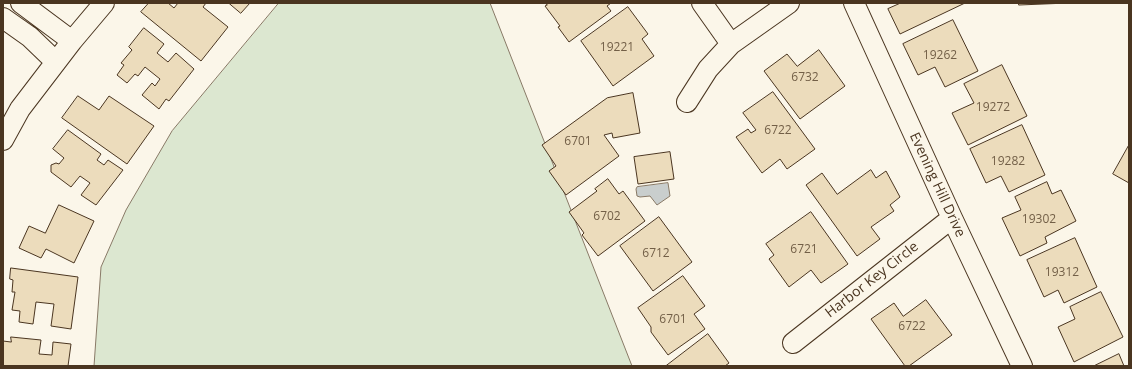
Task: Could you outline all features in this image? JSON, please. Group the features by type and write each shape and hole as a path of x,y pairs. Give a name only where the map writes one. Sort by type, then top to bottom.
{"street":[{"path":"21,3 72,41"},
{"path":"3,140 20,109 72,41 104,3"},
{"path":"702,3 731,44"},
{"path":"687,102 708,69 731,44 789,3"},
{"name":"Evening Hill Drive","path":"854,3 952,218 1022,366"},
{"path":"3,18 30,38 56,62"},
{"name":"Harbor Key Circle","path":"793,343 952,218"}],"green space":[{"path":"279,3 490,3 632,366 94,366 101,267 126,210 172,131"}],"shaded area":[{"path":"668,183 670,196 657,205 650,196 637,196 637,187"}],"building":[{"path":"149,3 168,3 174,8 178,3 206,3 203,7 228,27 201,61 141,12"},
{"path":"229,3 250,3 241,13"},
{"path":"545,3 611,3 607,6 611,11 569,42 558,27 560,26 545,6 547,5"},
{"path":"901,3 965,3 900,34 888,9"},
{"path":"1019,3 1068,3 1019,5"},
{"path":"628,7 648,34 642,39 654,56 613,86 581,41"},
{"path":"953,20 978,71 945,87 935,67 918,75 903,44"},
{"path":"144,28 164,44 157,53 168,62 176,53 194,69 169,101 166,99 159,109 142,95 152,83 155,86 160,79 145,67 138,76 135,74 127,83 117,75 124,65 121,63 132,50 129,47"},
{"path":"819,50 845,86 800,119 764,71 787,54 797,66"},
{"path":"1002,65 1027,116 968,145 952,113 974,103 964,84"},
{"path":"773,92 815,149 787,169 780,159 762,173 736,137 748,129 751,133 756,130 743,113"},
{"path":"633,93 640,133 613,138 612,133 604,135 619,156 566,195 549,171 556,166 542,145 607,98"},
{"path":"78,96 99,110 109,96 154,126 127,164 62,118"},
{"path":"1022,125 1045,175 1009,192 1001,176 986,183 970,149"},
{"path":"68,130 101,154 97,160 104,165 108,160 123,170 96,205 81,195 90,183 80,176 71,187 51,172 51,165 56,163 59,164 64,158 53,149"},
{"path":"1129,145 1129,183 1113,174"},
{"path":"670,152 674,179 638,184 634,157"},
{"path":"871,170 876,178 886,171 900,197 890,205 894,211 871,227 880,239 857,256 806,185 822,173 837,194"},
{"path":"608,179 619,194 623,191 645,221 598,256 582,235 584,233 569,212 597,191 595,189"},
{"path":"1047,182 1052,194 1061,190 1076,221 1045,237 1047,243 1020,256 1002,218 1021,210 1015,197"},
{"path":"59,205 94,221 74,263 46,249 41,258 19,248 29,226 45,233"},
{"path":"811,212 848,264 821,283 811,270 789,287 769,259 774,255 766,244"},
{"path":"659,217 692,262 653,291 620,246"},
{"path":"1075,238 1097,287 1064,303 1058,290 1044,297 1027,260"},
{"path":"11,268 78,277 71,329 51,326 54,304 36,302 33,324 19,322 20,311 12,310 15,292 12,292 13,280 10,279"},
{"path":"683,276 705,306 694,314 705,329 668,355 651,332 651,327 638,308"},
{"path":"1101,292 1123,337 1074,362 1058,327 1075,319 1070,307"},
{"path":"926,300 952,335 909,366 905,366 871,319 894,303 903,316"},
{"path":"708,334 729,363 725,366 666,366"},
{"path":"11,337 41,340 39,354 52,355 53,342 71,344 68,366 3,366 3,341 11,342"},
{"path":"1119,354 1124,366 1094,366"}]}
